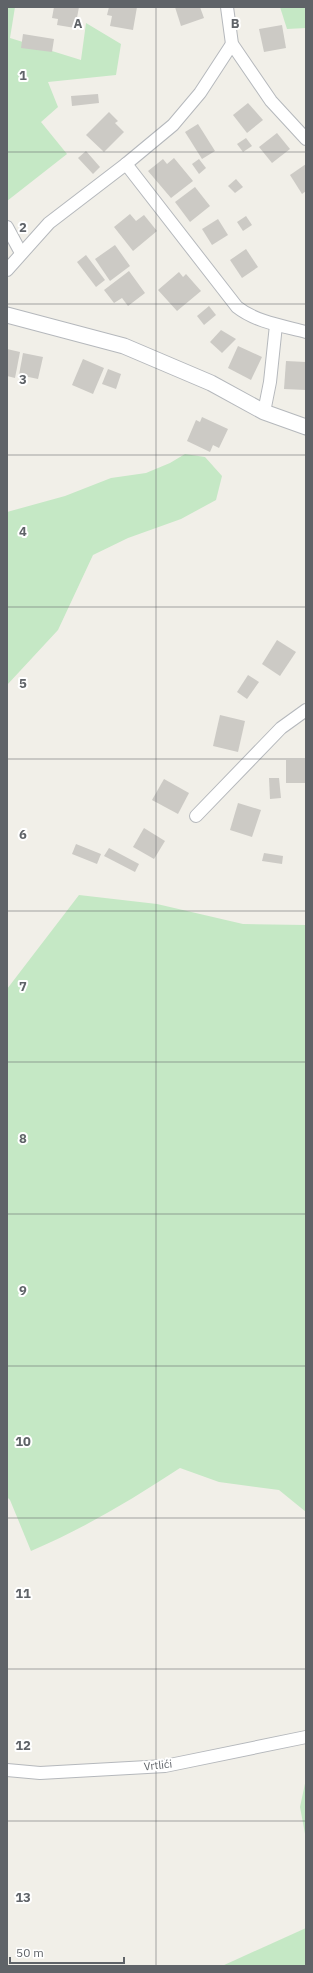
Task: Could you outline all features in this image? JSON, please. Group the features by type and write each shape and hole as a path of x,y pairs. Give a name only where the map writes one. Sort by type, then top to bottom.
{"street":[{"path":"227,7 232,44 271,101 306,139"},
{"path":"7,270 21,252 49,223 126,164 173,125 200,93 232,44"},
{"path":"126,164 237,307 246,314 276,325 306,332"},
{"path":"7,227 21,252"},
{"path":"7,315 124,346 211,383 264,412 306,427"},
{"path":"264,412 270,382 276,325"},
{"path":"196,816 281,728 306,710"},
{"name":"Vrtlići","path":"7,1770 40,1773 165,1766 306,1737"}],"green space":[{"path":"7,7 15,7 10,38 81,60 86,23 121,44 116,75 48,82 58,107 41,122 67,154 7,201"},
{"path":"280,7 306,7 306,28 287,29"},
{"path":"185,454 205,457 222,476 216,500 181,519 128,538 93,555 58,630 7,685 7,512 65,496 111,478 146,473 170,463"},
{"path":"79,895 157,904 243,924 306,925 306,1512 279,1490 219,1482 180,1468 107,1513 70,1533 31,1551 10,1500 7,1497 7,989"},
{"path":"306,1779 306,1839 300,1807"},
{"path":"306,1928 306,1966 222,1966"}],"building":[{"path":"54,7 79,7 75,28 57,25 58,19 52,18"},
{"path":"109,7 137,7 133,30 110,26 112,16 107,15"},
{"path":"175,7 200,7 204,18 181,26"},
{"path":"282,25 286,48 264,52 259,29"},
{"path":"23,34 54,39 52,52 21,48"},
{"path":"98,94 99,103 72,106 71,96"},
{"path":"248,103 263,120 247,133 233,115"},
{"path":"109,112 118,121 115,123 124,132 104,152 86,135"},
{"path":"198,124 215,151 202,159 185,132"},
{"path":"277,133 290,149 272,163 259,147"},
{"path":"246,138 252,146 243,152 237,144"},
{"path":"86,151 100,167 93,174 78,158"},
{"path":"174,158 193,181 171,198 148,171 163,159 167,164"},
{"path":"199,159 206,168 199,174 192,164"},
{"path":"306,164 306,191 302,194 290,175"},
{"path":"236,179 243,187 235,193 228,186"},
{"path":"195,187 210,206 190,222 175,202"},
{"path":"130,214 136,221 144,215 157,231 133,251 114,227"},
{"path":"246,216 252,225 243,231 237,222"},
{"path":"218,219 228,235 212,245 202,229"},
{"path":"115,245 130,266 110,281 95,259"},
{"path":"246,249 258,267 242,278 230,260"},
{"path":"86,255 105,280 96,287 77,262"},
{"path":"129,271 145,293 128,306 122,298 114,303 104,290"},
{"path":"179,272 183,277 186,274 201,291 177,311 158,290"},
{"path":"209,306 216,315 204,325 197,316"},
{"path":"221,330 236,339 222,353 210,342"},
{"path":"238,346 262,357 251,380 228,368"},
{"path":"7,349 20,352 15,378 7,376"},
{"path":"23,353 43,357 38,379 19,375"},
{"path":"83,359 104,368 93,394 72,385"},
{"path":"286,361 306,362 306,390 284,389"},
{"path":"108,369 121,374 116,389 102,384"},
{"path":"202,417 228,429 219,448 213,445 210,452 187,441 196,420 200,422"},
{"path":"277,640 296,652 280,676 262,664"},
{"path":"248,675 259,682 247,699 237,692"},
{"path":"220,715 245,721 238,752 213,746"},
{"path":"286,760 306,760 306,783 286,783"},
{"path":"269,778 279,778 281,798 270,799"},
{"path":"164,779 189,793 178,814 152,800"},
{"path":"238,803 261,810 252,837 230,830"},
{"path":"144,828 165,841 154,859 133,847"},
{"path":"76,844 101,854 97,864 72,854"},
{"path":"109,848 139,864 135,872 104,856"},
{"path":"264,853 283,856 282,864 262,861"}]}
